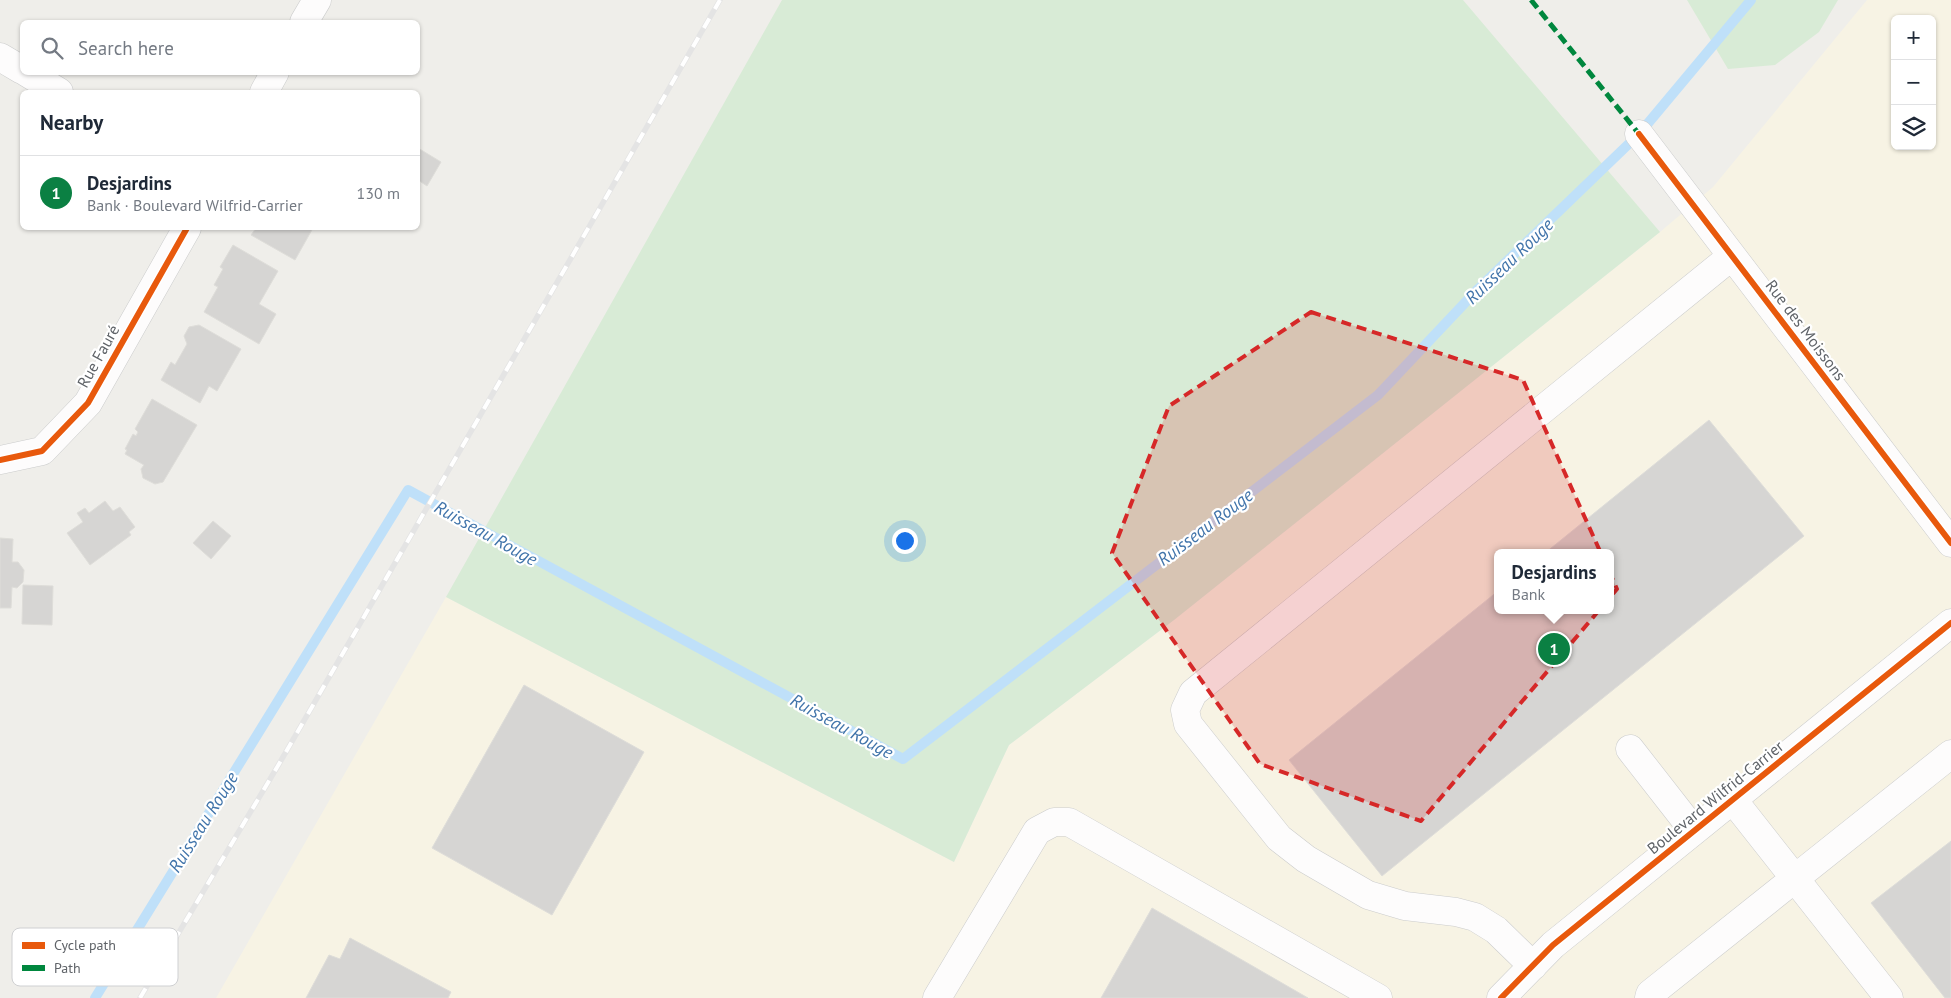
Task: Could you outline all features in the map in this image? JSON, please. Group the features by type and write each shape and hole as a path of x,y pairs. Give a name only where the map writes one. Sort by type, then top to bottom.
{"street":[{"path":"305,20 317,0"},
{"path":"0,57 20,69"},
{"path":"31,75 56,90"},
{"path":"265,90 273,75"},
{"name":"Rue des Moissons","path":"1639,134 1951,543"},
{"name":"Rue Fauré","path":"0,460 42,451 88,403 185,230"},
{"path":"1533,966 1496,930 1475,917 1405,906 1368,895 1306,859 1279,838 1188,724 1185,710 1192,693 1732,256"},
{"name":"Boulevard Wilfrid-Carrier","path":"1501,998 1553,946 1951,623"},
{"path":"1630,749 1694,831"},
{"path":"1649,998 1650,994 1951,754"},
{"path":"1733,800 1889,998"},
{"path":"937,998 1037,831 1054,822 1069,822 1378,998"}],"highlighted area":[{"path":"1311,312 1523,380 1617,589 1421,821 1260,764 1112,553 1169,406"}],"shaded area":[{"path":"1867,0 1951,0 1951,998 216,998 446,597 954,862 1009,745 1174,620 1660,232 1713,187"}],"green space":[{"path":"782,0 1463,0 1660,232 1174,620 1009,745 954,862 446,597"},
{"path":"1687,0 1838,0 1819,32 1775,65 1728,69"}],"building":[{"path":"420,149 441,162 427,186 420,181"},
{"path":"255,230 312,230 295,260 251,235"},
{"path":"233,245 278,271 259,304 276,314 259,344 204,312 218,287 214,285 223,269 220,267"},
{"path":"199,325 241,349 217,391 209,386 200,403 161,380 171,362 175,365 187,344 184,336 189,327"},
{"path":"152,399 197,425 163,482 155,484 143,478 141,469 144,465 125,454 127,450 125,449 133,434 136,436 138,432 135,429"},
{"path":"1709,420 1804,536 1382,876 1289,760 1494,594 1494,614 1614,614 1614,549 1550,549"},
{"path":"105,501 113,511 120,507 135,527 129,532 131,535 90,565 67,533 83,522 77,513 85,508 89,513"},
{"path":"213,521 231,536 211,559 193,543"},
{"path":"0,538 13,539 12,562 18,562 24,570 23,582 17,588 12,587 11,608 0,608"},
{"path":"23,585 53,586 52,625 22,624"},
{"path":"524,685 644,752 552,915 432,848"},
{"path":"1951,841 1951,998 1945,998 1871,903"},
{"path":"1152,908 1308,998 1101,998"},
{"path":"350,938 451,992 448,998 306,998 329,955 340,959"}],"waterway":[{"name":"Ruisseau Rouge","path":"138,928 408,490 903,759 1378,395 1478,289 1639,134 1751,0"},
{"name":"Ruisseau Rouge","path":"95,998 102,986"}],"railway":[{"path":"178,934 279,764 720,0"},
{"path":"140,998 147,986"}],"marked path":[{"path":"1531,0 1639,134"}],"cycle path":[{"path":"1639,134 1951,543"},
{"path":"0,460 42,451 88,403 186,230"},
{"path":"1501,998 1553,945 1951,623"}],"place":[{"name":"Desjardins","path":"1554,649"}]}
